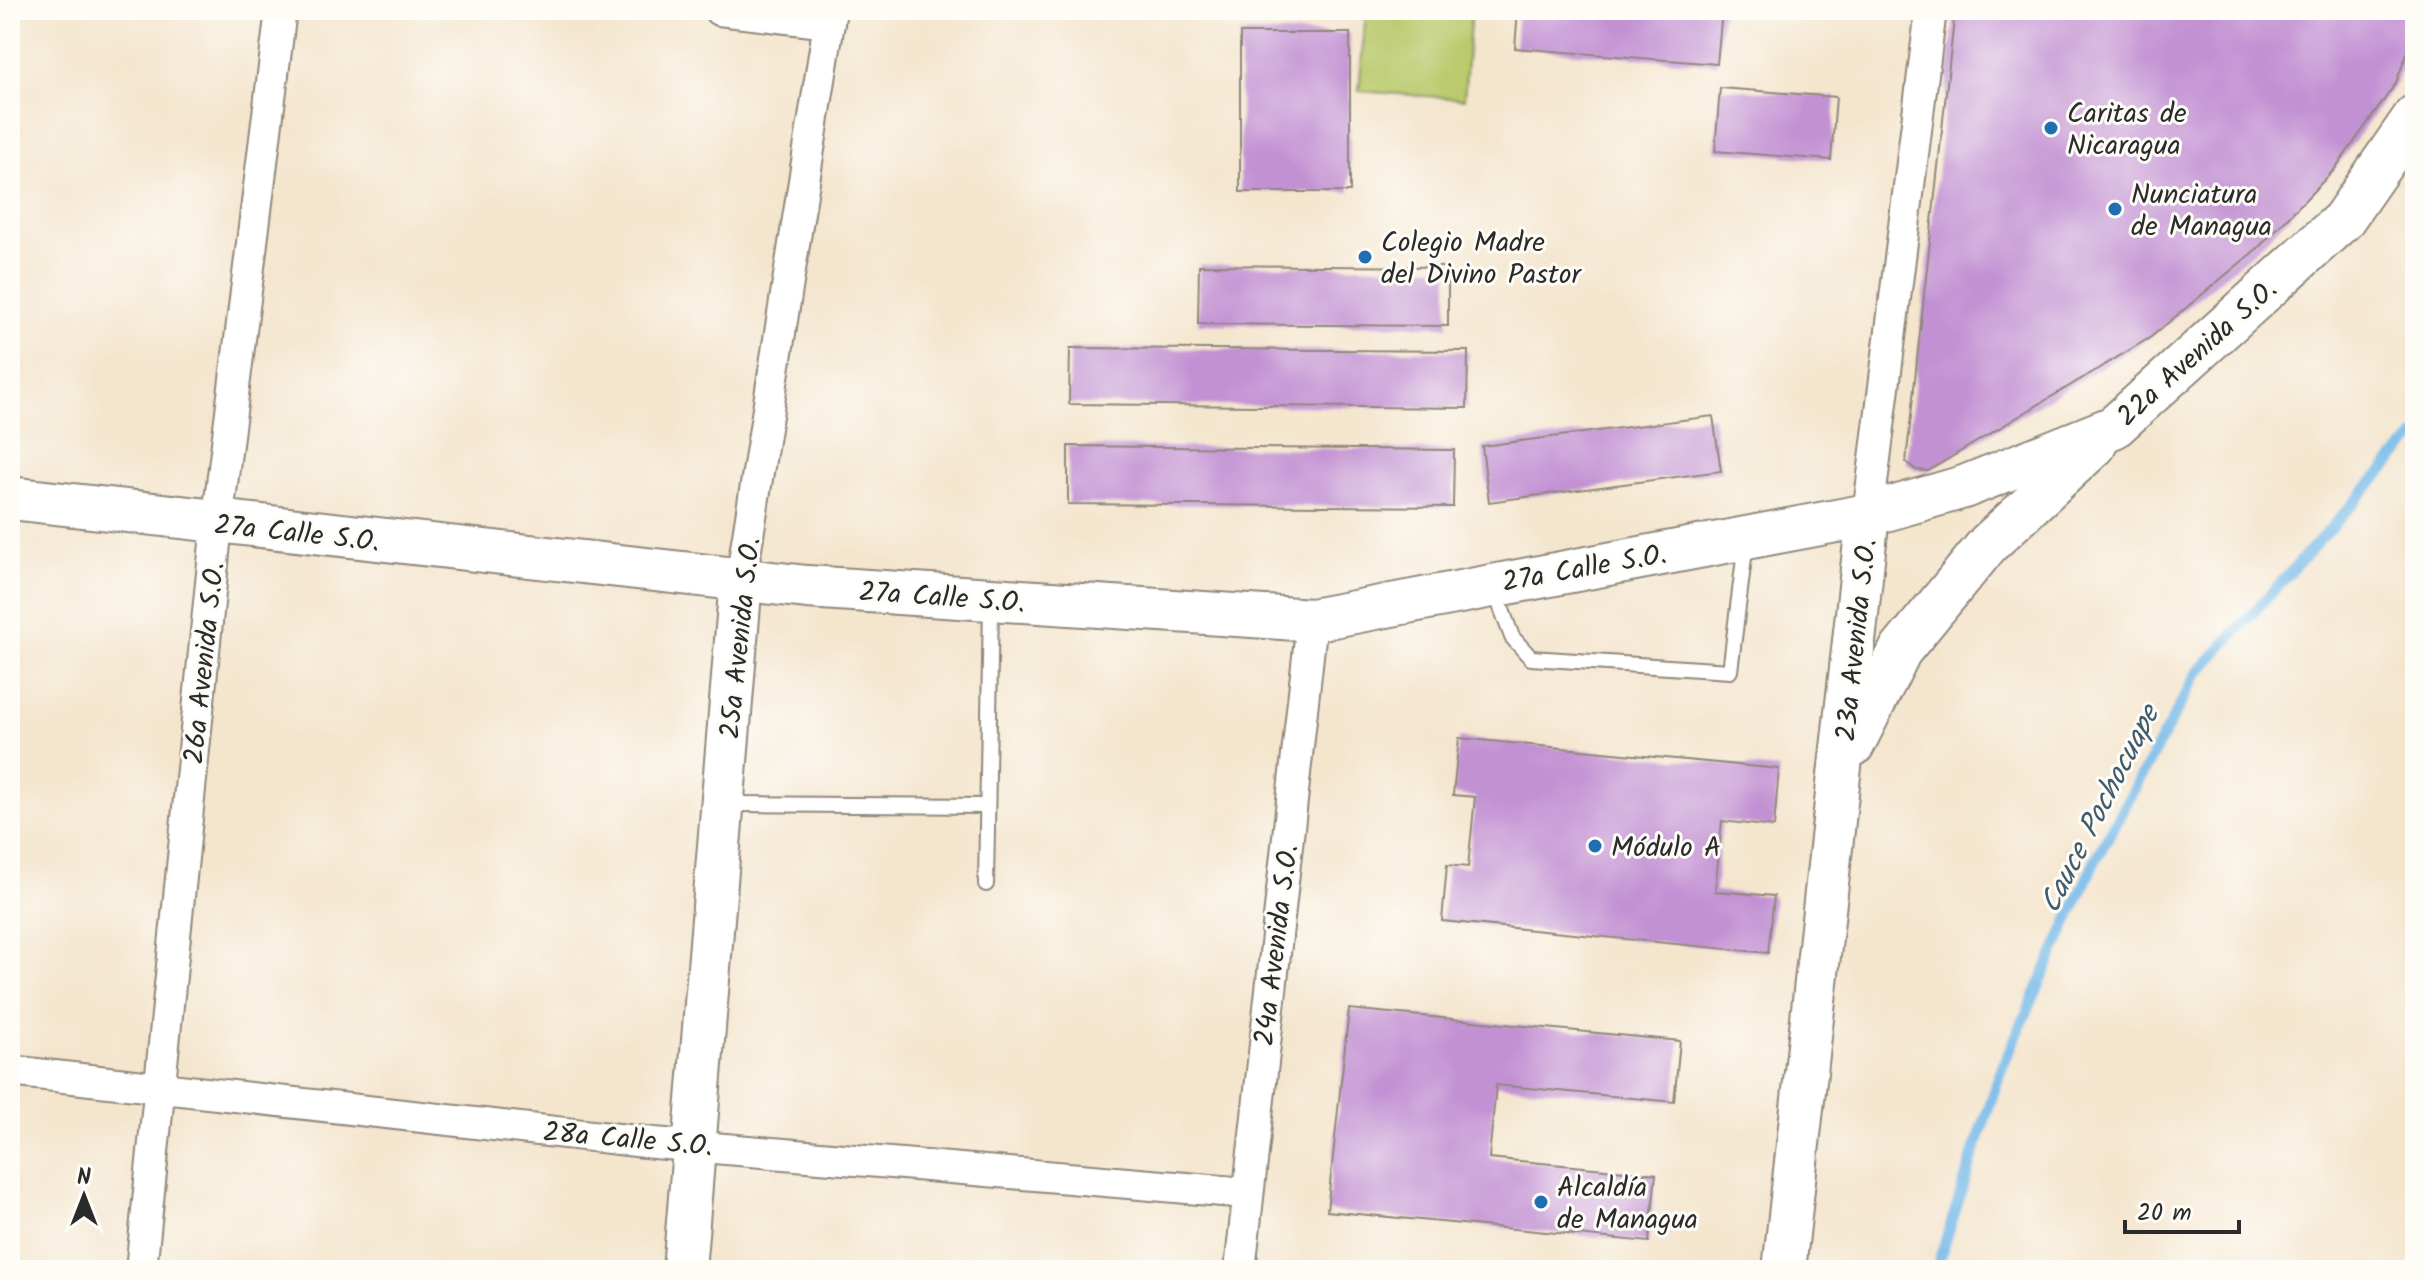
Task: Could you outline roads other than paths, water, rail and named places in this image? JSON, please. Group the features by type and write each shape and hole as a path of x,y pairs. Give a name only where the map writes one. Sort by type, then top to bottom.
{"street":[{"name":"26a Avenida S.O.","path":"141,1270 217,524 281,10"},
{"path":"719,10 830,17"},
{"name":"23a Avenida S.O.","path":"1784,1270 1868,515 1931,10"},
{"name":"25a Avenida S.O.","path":"684,1270 741,580 830,17"},
{"name":"22a Avenida S.O.","path":"1868,515 1964,487 2114,427 2343,220 2415,116"},
{"path":"1841,769 1900,651 1988,544 2114,427"},
{"name":"27a Calle S.O.","path":"10,498 217,524 741,580 1312,620 1492,583 1747,541 1868,515"},
{"name":"24a Avenida S.O.","path":"1240,1270 1246,1193 1312,620"},
{"name":"28a Calle S.O.","path":"10,1071 160,1090 696,1145 1246,1193"}],"lane":[{"path":"1492,583 1512,637 1531,658 1730,671 1747,541"},
{"path":"986,884 992,599"},
{"path":"723,804 987,806"}],"waterway":[{"name":"Cauce Pochocuape","path":"1936,1270 2001,1070 2096,859 2197,674 2415,436"}],"place":[{"name":"Caritas de Nicaragua","path":"2051,128"},
{"name":"Nunciatura de Managua","path":"2115,209"},
{"name":"Colegio Madre del Divino Pastor","path":"1365,257"},
{"name":"Módulo A","path":"1595,846"},
{"name":"Alcaldía de Managua","path":"1541,1202"}]}
